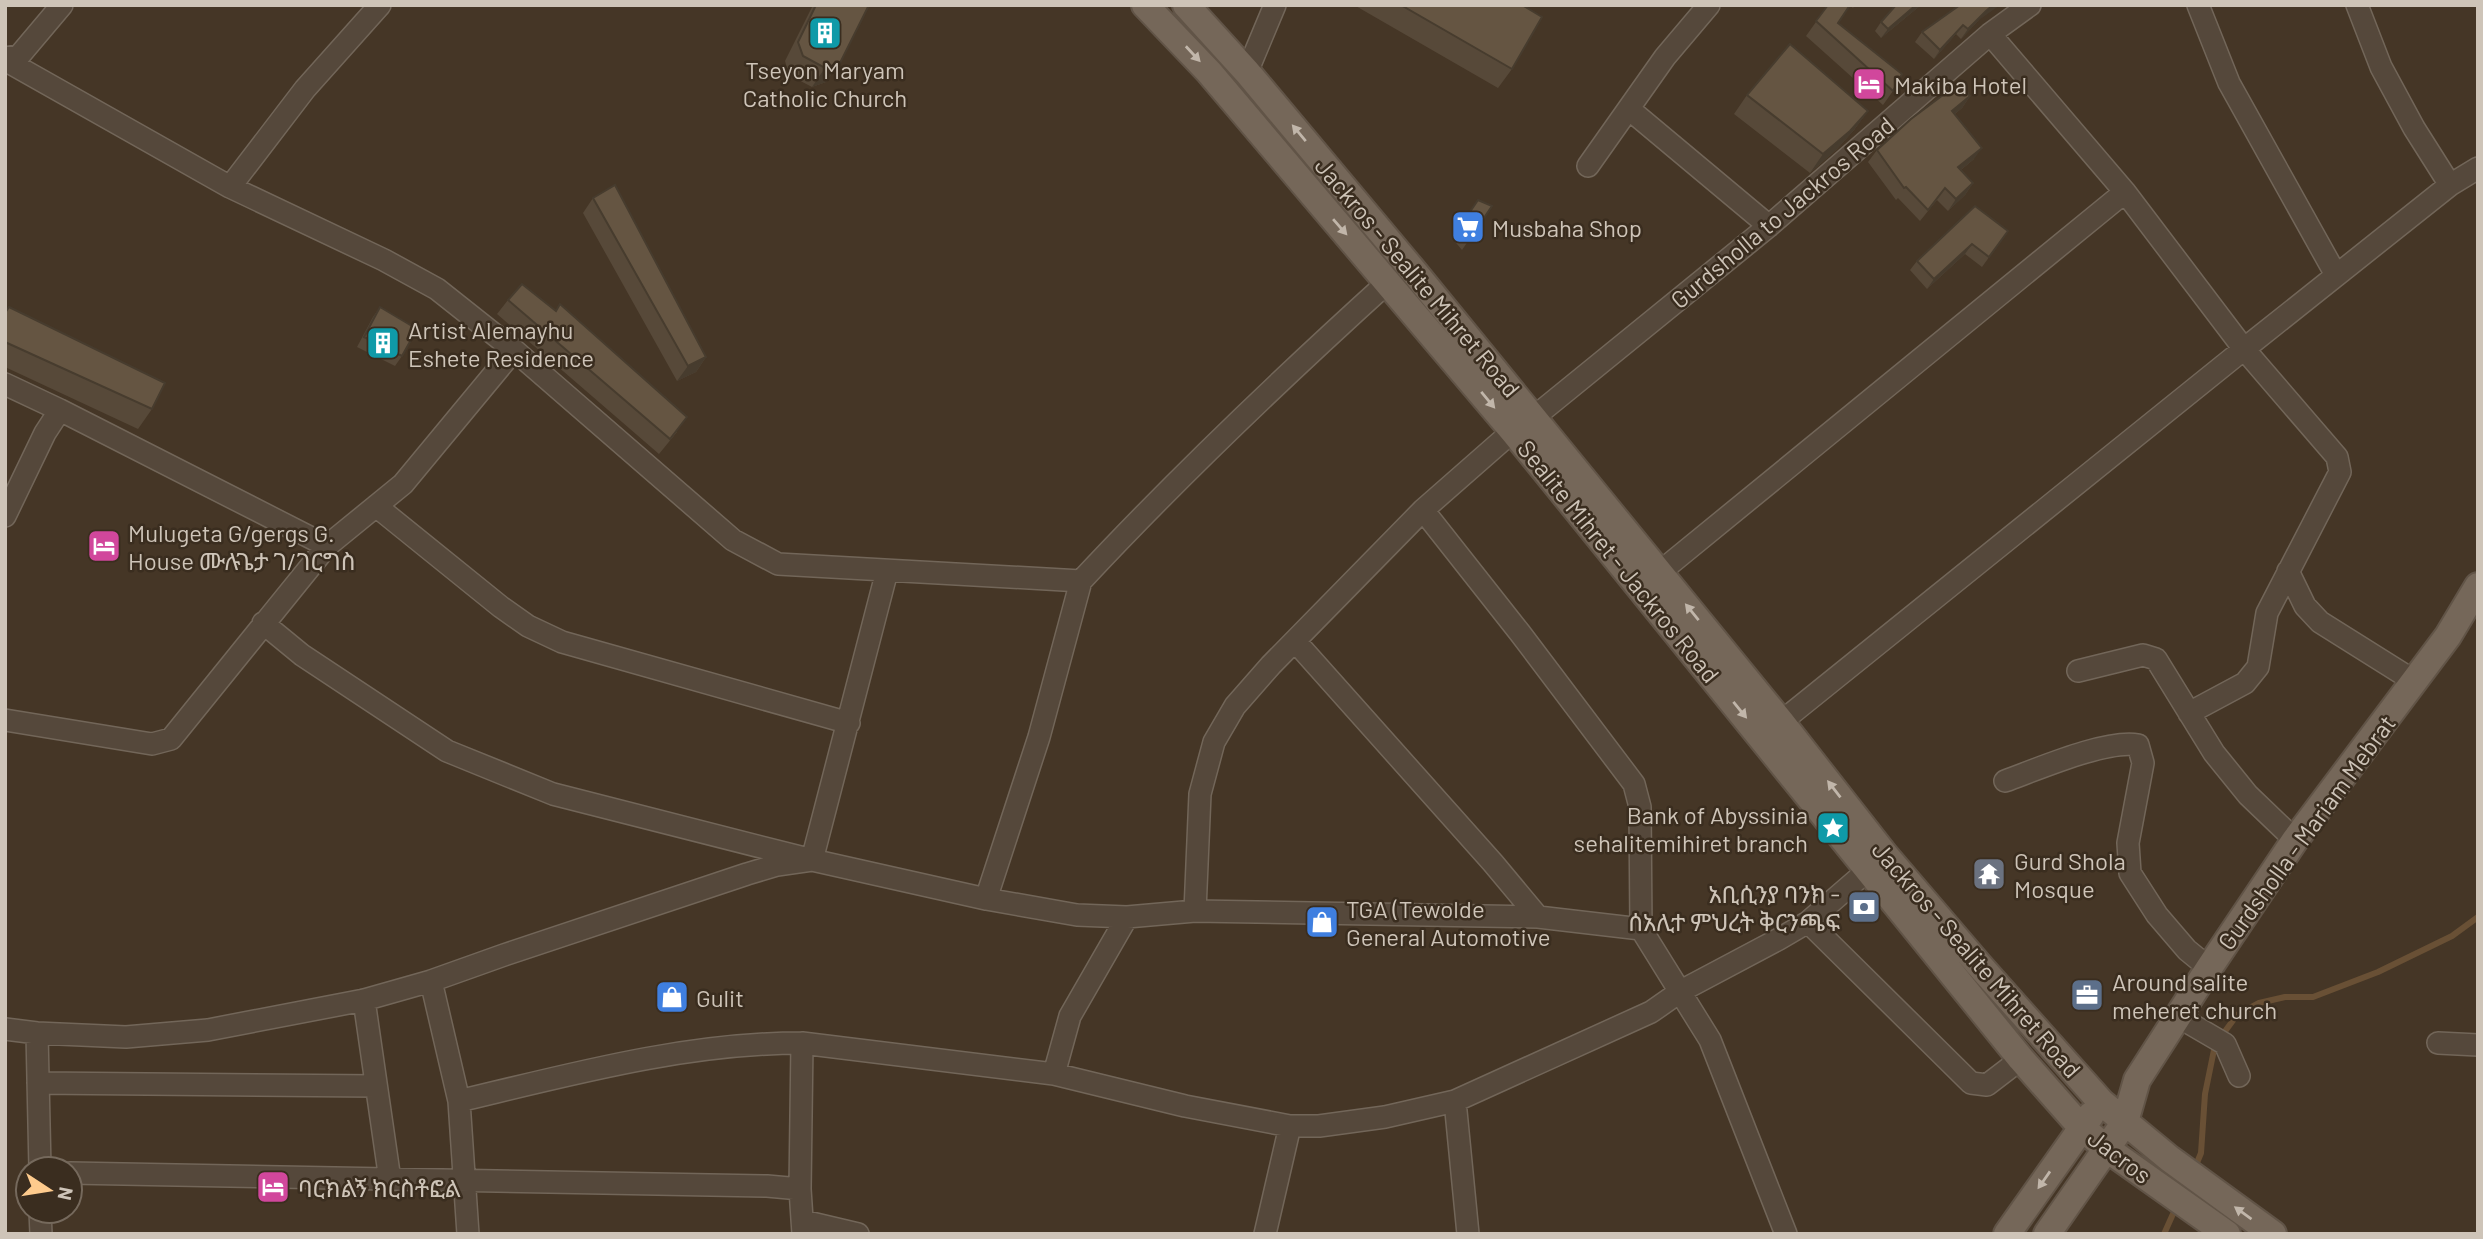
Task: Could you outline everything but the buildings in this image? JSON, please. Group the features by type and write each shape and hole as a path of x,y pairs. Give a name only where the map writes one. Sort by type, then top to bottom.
{"main road":[{"name":"Sealite Mihret - Jackros Road","path":"1145,5 1209,72 1388,282 1523,424 1867,871 2021,1059 2081,1127"},
{"name":"Jackros - Sealite Mihret Road","path":"1186,5 1247,72 1523,424 1660,572 1894,865 2101,1102"},
{"name":"Gurdsholla - Mariam Mebrat","path":"2137,1080 2295,840 2448,636 2478,586"},
{"path":"2007,1234 2101,1102 2137,1080"},
{"path":"2047,1234 2125,1122 2137,1080"},
{"name":"Jacros","path":"2101,1102 2125,1122"},
{"path":"2125,1122 2170,1159 2273,1234"},
{"name":"Jacros","path":"2081,1127 2107,1149 2216,1226"}],"street":[{"path":"5,59 19,56 62,5"},
{"path":"230,187 305,89 380,5"},
{"path":"1247,72 1275,5"},
{"path":"1588,166 1665,57 1709,5"},
{"name":"Gurdsholla to Jackros Road","path":"1195,911 1200,794 1214,742 1235,706 1423,510 1523,424 1769,226 1990,34 2030,5"},
{"path":"2198,5 2229,83 2336,275"},
{"path":"2357,5 2381,67 2414,128 2450,185"},
{"path":"1990,34 2124,192 2244,349 2337,457 2340,472 2267,613 2258,667 2245,683 2189,713"},
{"path":"5,59 230,187 415,275 437,289 514,350 733,540 754,553 778,564 1081,581"},
{"path":"1629,109 1769,226"},
{"path":"1781,722 2336,275 2450,185 2478,168"},
{"path":"1660,572 2124,192"},
{"path":"986,899 1039,737 1081,581 1118,540 1300,361 1388,282"},
{"path":"5,720 152,744 171,738 327,546 403,484 514,350"},
{"path":"5,384 327,546"},
{"path":"5,516 45,433 60,410"},
{"path":"376,506 501,607 528,626 562,642 849,723"},
{"path":"1423,510 1634,784 1640,807 1641,929 1710,1040 1786,1234"},
{"path":"813,860 887,571"},
{"path":"2288,571 2305,606 2320,622 2414,681"},
{"path":"264,623 302,655 447,751 553,794 813,860 986,899 1077,915 1127,917 1195,911 1538,917 1641,929"},
{"path":"1295,641 1538,917"},
{"path":"2078,671 2143,655 2156,659 2214,753 2248,795 2295,840"},
{"path":"2006,780 2084,754 2127,743 2138,744 2143,763 2127,843 2130,873 2157,915 2188,950 2209,968"},
{"path":"5,1029 126,1037 208,1030 364,1000 431,981 516,950 747,874 778,865 813,860"},
{"path":"459,1101 629,1061 761,1043 802,1043 1054,1074 1185,1106 1290,1125 1319,1126 1385,1117 1455,1101 1651,1012 1681,991 1808,922 1867,871"},
{"path":"1054,1074 1070,1016 1127,917"},
{"path":"1808,922 1971,1083 1987,1085 2021,1059"},
{"path":"431,981 459,1101 468,1234"},
{"path":"364,1000 390,1180"},
{"path":"2177,1016 2225,1044 2239,1076"},
{"path":"37,1033 40,1155"},
{"path":"802,1043 800,1189 803,1227 858,1234"},
{"path":"2438,1043 2478,1045"},
{"path":"38,1083 376,1086"},
{"path":"1455,1101 1468,1234"},
{"path":"1265,1234 1290,1125"},
{"path":"84,1173 800,1189"}],"waterway":[{"path":"2194,1170 2201,1153 2205,1094 2215,1045 2237,1015 2259,1003 2285,997 2313,997 2378,972 2452,936 2478,917"},
{"path":"2164,1234 2177,1205"}],"place":[{"name":"Tseyon Maryam Catholic Church","path":"825,33"},
{"name":"Makiba Hotel","path":"1869,84"},
{"name":"Musbaha Shop","path":"1468,227"},
{"name":"Artist Alemayhu Eshete Residence","path":"383,343"},
{"name":"Mulugeta G/gergs G. House ሙሉጌታ ገ/ገርግስ","path":"104,546"},
{"name":"Bank of Abyssinia sehalitemihiret branch","path":"1833,828"},
{"name":"Gurd Shola Mosque","path":"1989,874"},
{"name":"አቢሲንያ ባንክ - ሰአሊተ ምህረት ቅርንጫፍ","path":"1864,907"},
{"name":"TGA (Tewolde General Automotive","path":"1322,922"},
{"name":"Around salite meheret church","path":"2087,995"},
{"name":"Gulit","path":"672,997"},
{"name":"ባርክልኝ ክርስቶፎል","path":"273,1187"}]}
